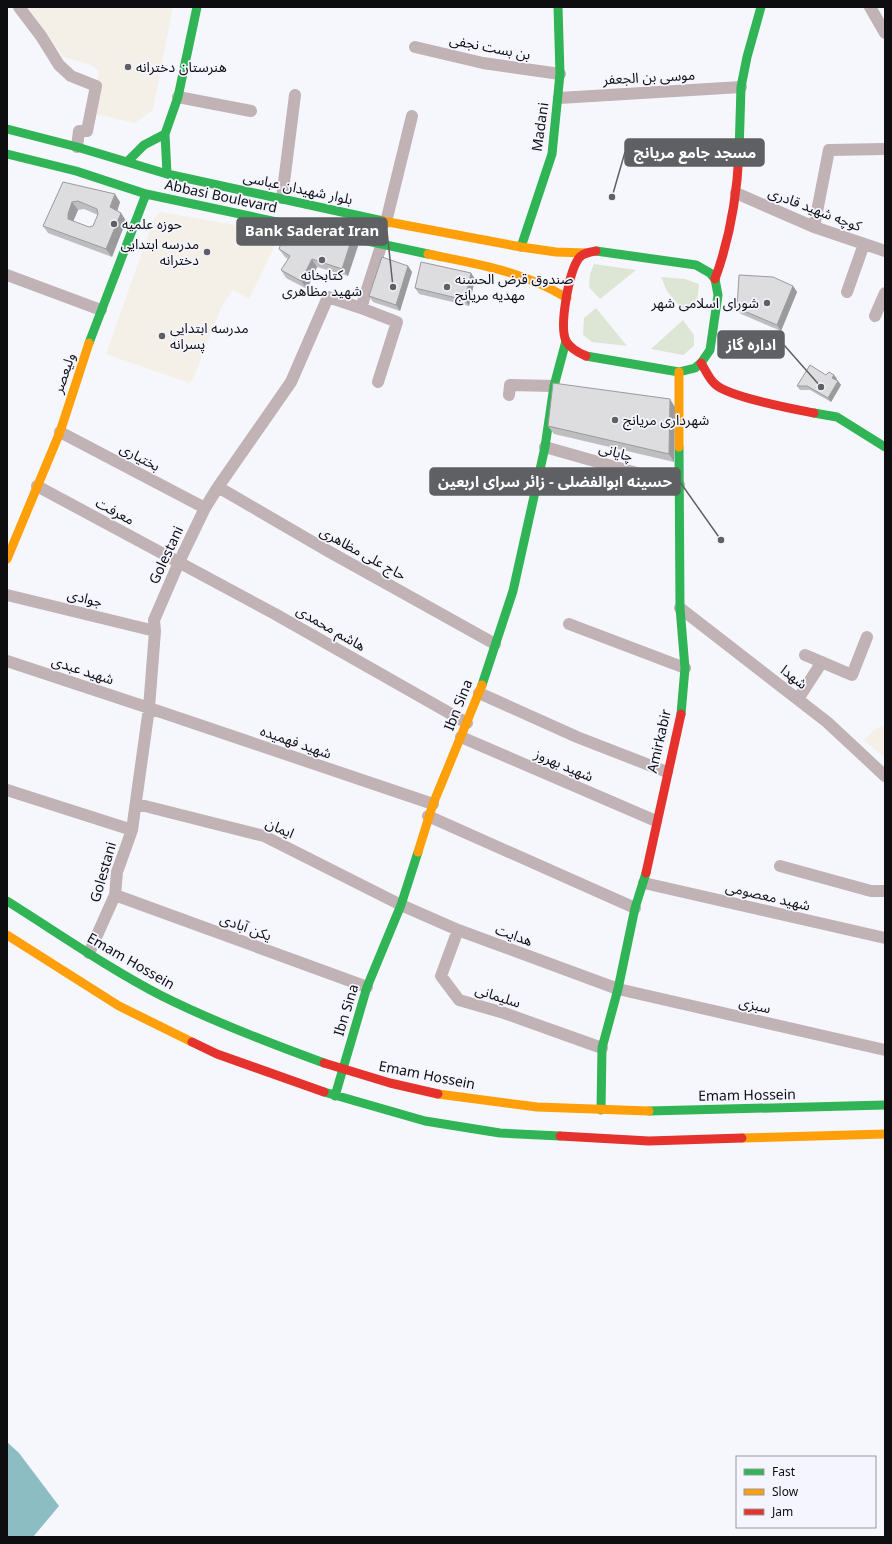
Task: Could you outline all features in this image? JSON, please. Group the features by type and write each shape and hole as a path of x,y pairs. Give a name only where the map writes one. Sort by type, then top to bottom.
{"main road":[{"path":"167,174 165,134 178,97 197,7"},
{"name":"Madani","path":"520,247 552,154 559,98 560,74 558,7"},
{"path":"586,253 580,257 572,271 567,298 563,325 566,341 571,347 585,356 679,372 695,368 701,363 710,350 718,296 715,280 725,251 736,193 742,87 753,30 761,7"},
{"name":"بلوار شهیدان عباسی","path":"7,129 77,147 167,174 386,222 520,247 556,252 586,253 596,251 696,265 710,273 715,280"},
{"path":"127,162 144,144 165,134"},
{"name":"Abbasi Boulevard","path":"7,154 76,171 146,194 504,270 546,285 567,298"},
{"name":"ولیعصر","path":"7,559 60,432 72,392 101,310 146,194"},
{"name":"Ibn Sina","path":"334,1096 367,987 401,905 428,816 479,693 513,591 545,448 554,386 566,341"},
{"path":"701,363 715,384 729,392 788,408 837,417 885,447"},
{"name":"Amirkabir","path":"601,1110 602,1048 618,989 635,908 644,883 667,772 680,724 685,668 680,608 679,372"},
{"name":"Emam Hossein","path":"7,900 88,954 162,996 206,1017 343,1070 423,1091 561,1108 601,1110 762,1109 885,1105"},
{"path":"7,935 76,980 153,1024 217,1054 334,1096 425,1121 500,1133 649,1141 885,1134"}],"street":[{"path":"19,7 41,36 60,65 71,76 80,82 96,86 87,132 79,131 77,147"},
{"path":"870,7 885,33"},
{"name":"بن بست نجفی","path":"415,47 483,63 560,74"},
{"name":"موسی بن الجعفر","path":"559,98 742,87"},
{"path":"282,198 295,95"},
{"path":"178,97 251,111"},
{"path":"386,222 412,116"},
{"path":"814,227 829,150 885,149"},
{"name":"کوچه شهید قادری","path":"736,193 814,227 885,251"},
{"path":"378,382 397,322 361,308 382,243"},
{"path":"847,292 864,244"},
{"path":"7,275 101,310"},
{"path":"874,316 885,293"},
{"name":"Golestani","path":"88,954 115,895 117,872 132,830 137,804 149,708 155,631 154,620 179,562 205,508 291,382 328,296 361,308"},
{"path":"509,395 510,385 554,386"},
{"name":"بختیاری","path":"60,432 205,508"},
{"name":"چایانی","path":"545,448 679,485"},
{"name":"معرفت","path":"37,486 179,562"},
{"name":"حاج علی مظاهری","path":"218,487 328,551 496,644"},
{"name":"هاشم محمدی","path":"179,562 275,614 467,723"},
{"name":"جوادی","path":"7,595 155,631"},
{"name":"شهدا","path":"680,608 827,722 885,776"},
{"path":"570,624 685,668"},
{"path":"804,655 852,675 867,637"},
{"name":"شهید عبدی","path":"7,661 149,708"},
{"path":"798,699 822,662"},
{"path":"479,693 577,737 667,772"},
{"name":"شهید فهمیده","path":"149,708 433,804"},
{"name":"شهید بهروز","path":"461,737 656,821"},
{"path":"7,790 132,830"},
{"name":"ایمان","path":"137,804 264,836 401,905"},
{"path":"428,816 635,908"},
{"path":"780,866 871,890 885,891"},
{"name":"شهید معصومی","path":"644,883 885,938"},
{"name":"یکن آبادی","path":"115,895 367,987"},
{"name":"هدایت","path":"401,905 458,930 618,989"},
{"name":"سلیمانی","path":"458,930 441,976 459,1000 504,1013 602,1048"},
{"name":"سبزی","path":"618,989 885,1050"}],"shaded area":[{"name":"هنرستان دخترانه","path":"28,7 173,7 153,110 135,123 91,113 99,71 89,64 63,57"},
{"path":"160,212 264,230 280,235 249,299 233,290 222,306 193,379 189,383 106,354 154,218"},
{"path":"885,725 885,758 864,740 874,730"}],"green space":[{"path":"594,264 636,270 600,299 589,287 590,274"},
{"path":"661,277 685,279 699,284 697,302 685,313 667,291"},
{"path":"596,308 627,346 592,342 583,335 584,318"},
{"path":"683,320 694,335 694,346 683,355 651,349"}],"water":[{"path":"7,1442 19,1453 59,1506 33,1537 7,1536"}],"building":[{"name":"حوزه علمیه","path":"63,182 115,194 110,207 121,213 106,249 43,226","holes":["78,201 97,209 98,214 93,226 89,227 68,219 72,202"]},
{"name":"کتابخانه شهید مظاهری","path":"288,224 302,230 301,235 318,238 321,232 352,238 342,269 312,259 301,281 281,270 290,256 279,249"},
{"path":"382,257 408,266 396,305 369,296"},
{"name":"صندوق قرض الحسنه مهدیه مریانج","path":"421,262 471,273 465,300 415,288"},
{"name":"شورای اسلامی شهر","path":"739,275 773,277 793,286 777,325 737,308"},
{"path":"810,365 826,375 829,372 834,375 832,378 838,381 828,398 807,386 797,386"},
{"name":"شهرداری مریانج","path":"553,383 670,399 669,454 548,426"}],"traffic: fast":[{"path":"167,174 165,134 178,97 197,7"},
{"path":"521,247 552,154 560,74 558,7"},
{"path":"739,153 741,87 747,57 761,7"},
{"path":"7,129 77,147 167,174 383,221"},
{"path":"127,162 144,145 165,134"},
{"path":"7,154 76,171 146,194 428,254"},
{"path":"89,343 146,194"},
{"path":"586,356 679,372 695,368 701,363 710,350 718,295 715,279 710,273 696,265 596,251"},
{"path":"482,685 513,591 545,447 554,386 566,341"},
{"path":"814,413 837,417 885,447"},
{"path":"679,447 680,608 685,668 681,714"},
{"path":"335,1096 367,987 401,905 418,852"},
{"path":"601,1110 602,1048 618,989 635,908 646,873"},
{"path":"7,901 103,962 162,996 242,1032 324,1063"},
{"path":"324,1092 425,1121 500,1133 560,1136"},
{"path":"649,1111 885,1105"}],"traffic: slow":[{"path":"383,221 521,247 556,252 586,253"},
{"path":"428,254 482,265 517,275 534,281 567,298"},
{"path":"7,559 60,432 89,343"},
{"path":"679,372 679,447"},
{"path":"418,852 433,804 482,685"},
{"path":"7,935 119,1006 192,1042"},
{"path":"438,1094 537,1107 649,1111"},
{"path":"742,1138 885,1134"}],"traffic: jam":[{"path":"715,279 725,248 732,217 737,185 739,153"},
{"path":"586,356 572,348 566,341 564,334 564,312 575,265 582,255 596,251"},
{"path":"701,363 713,382 722,389 746,398 814,413"},
{"path":"646,873 681,714"},
{"path":"192,1042 217,1054 324,1092"},
{"path":"324,1063 390,1083 438,1094"},
{"path":"560,1136 649,1141 742,1138"}],"place":[{"name":"هنرستان دخترانه","path":"128,67"},
{"name":"مسجد جامع مریانج","path":"612,197"},
{"name":"حوزه علمیه","path":"114,224"},
{"name":"مدرسه ابتدایی دخترانه","path":"207,252"},
{"name":"کتابخانه شهید مظاهری","path":"322,260"},
{"name":"Bank Saderat Iran","path":"393,287"},
{"name":"صندوق قرض الحسنه مهدیه مریانج","path":"447,287"},
{"name":"شورای اسلامی شهر","path":"767,303"},
{"name":"مدرسه ابتدایی پسرانه","path":"162,336"},
{"name":"اداره گاز","path":"821,387"},
{"name":"شهرداری مریانج","path":"615,420"},
{"name":"حسینه ابوالفضلی - زائر سرای اربعین","path":"721,540"}]}
